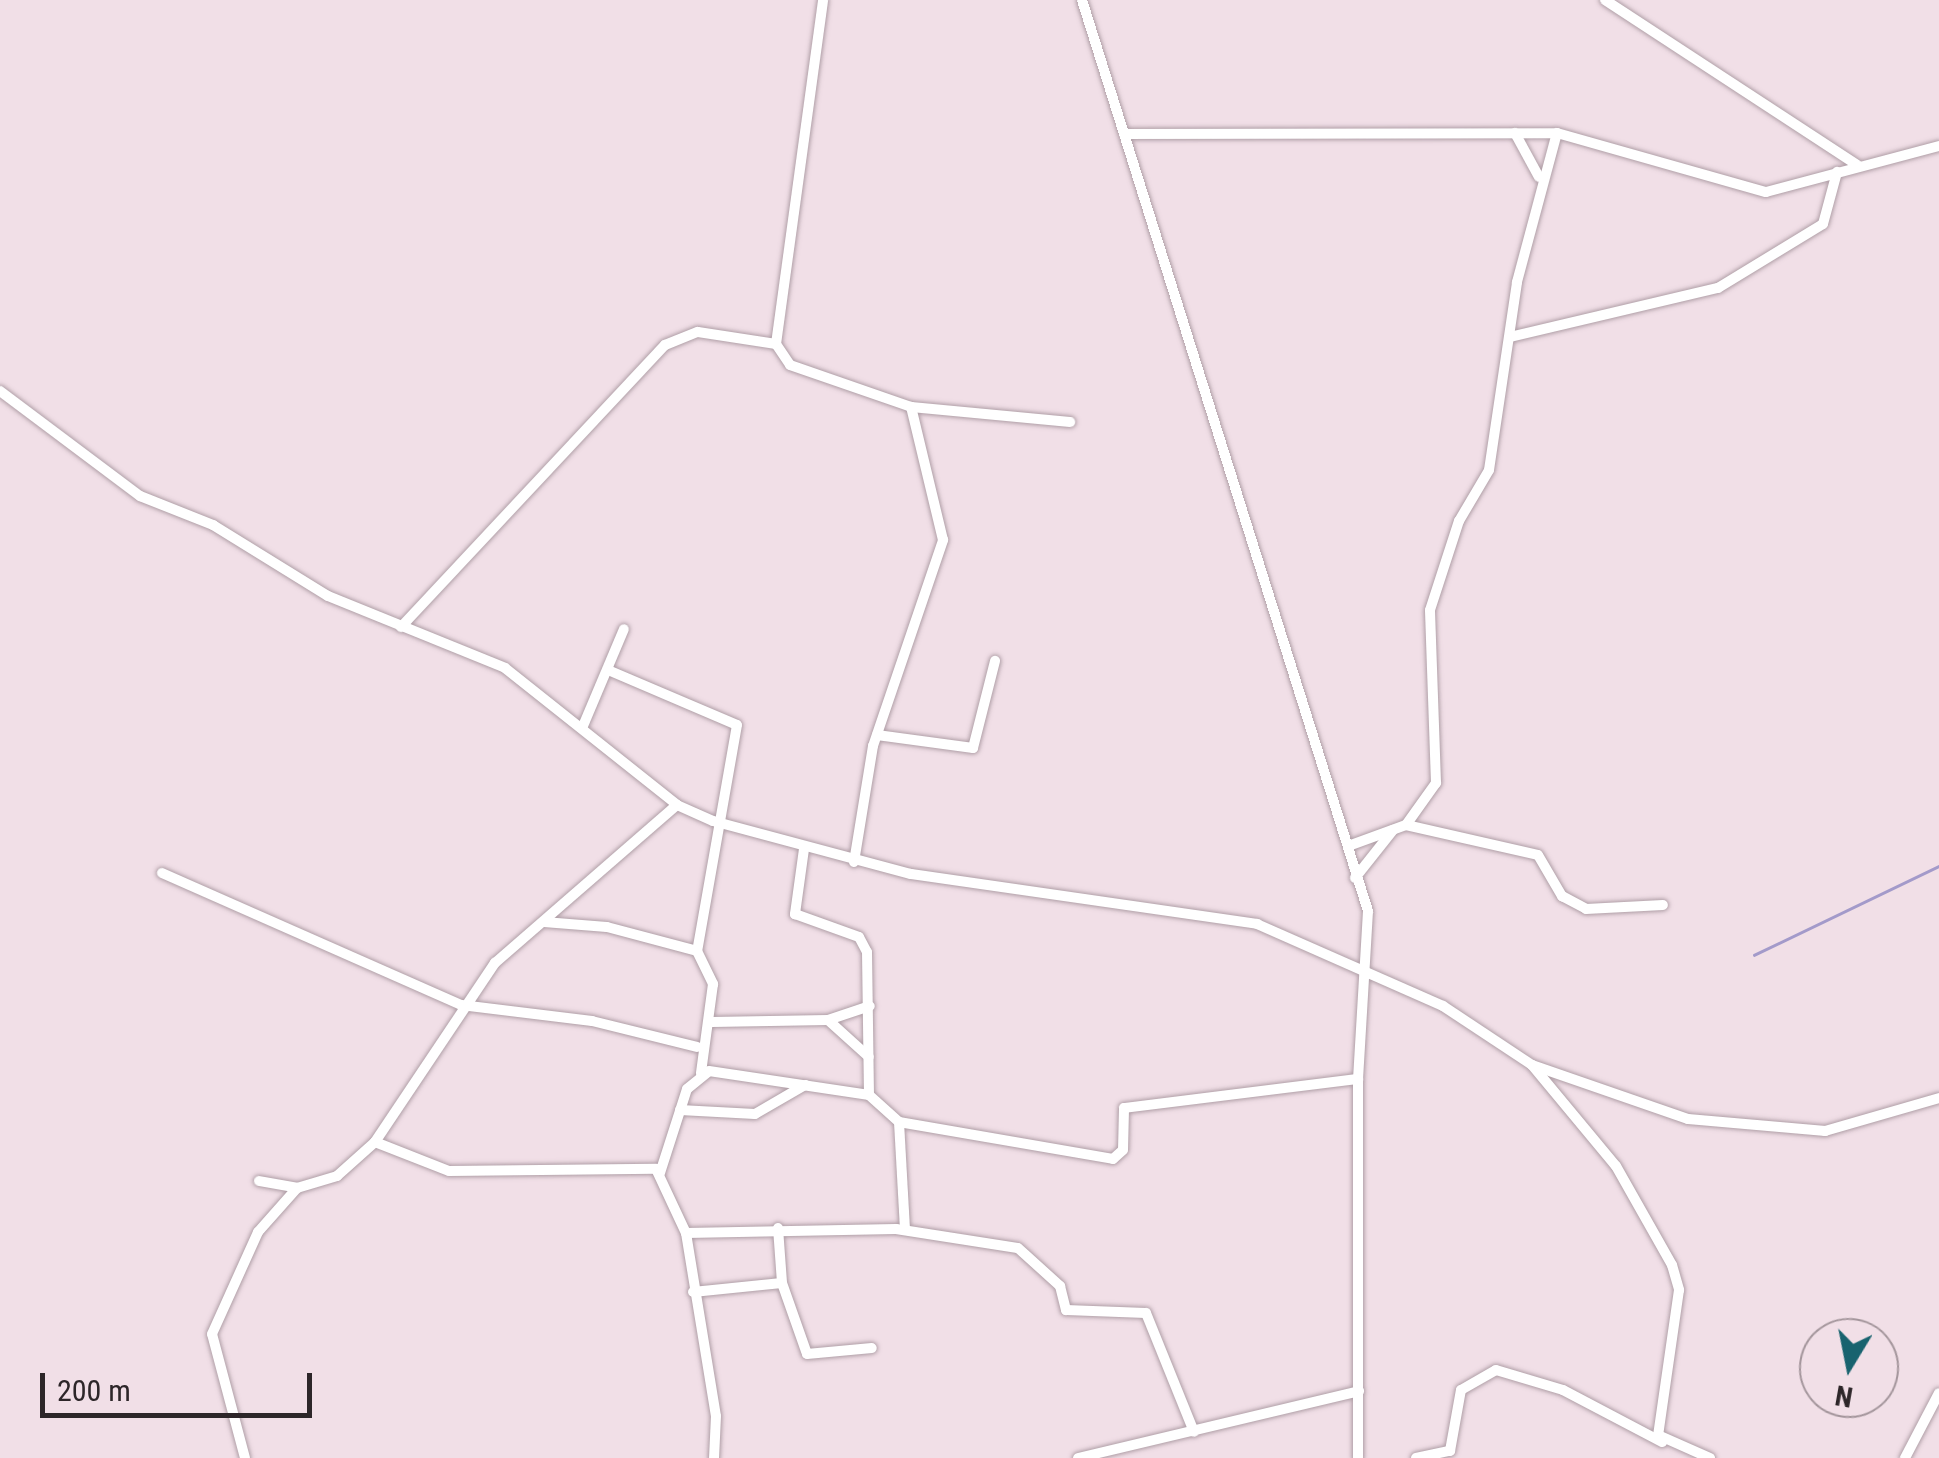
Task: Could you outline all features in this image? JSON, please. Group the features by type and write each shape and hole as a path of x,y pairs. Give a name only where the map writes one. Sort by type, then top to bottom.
{"street":[{"path":"824,0 776,344 790,365 911,407 1070,422"},
{"path":"1082,0 1351,845 1354,878 1368,912 1361,970 1358,1078 1358,1458"},
{"path":"1605,0 1858,165"},
{"path":"1124,134 1557,132 1751,192 1939,146"},
{"path":"1351,845 1406,824 1436,784 1430,610 1460,521 1489,470 1539,178 1557,132"},
{"path":"1515,133 1539,178"},
{"path":"1510,337 1718,288 1823,224 1836,172"},
{"path":"401,627 665,345 698,332 776,344"},
{"path":"0,391 140,496 401,627 505,668 677,805 714,821 854,862 1198,911 1257,924 1443,1006 1532,1065 1688,1119 1787,1132 1825,1131 1939,1098"},
{"path":"854,862 877,736 943,540 911,407"},
{"path":"582,726 624,629"},
{"path":"877,736 973,748 994,661"},
{"path":"608,670 738,724 714,821 698,952 713,984 712,1022 698,1047 700,1073 680,1110 660,1173 686,1233 716,1416 714,1458"},
{"path":"259,1180 296,1188 337,1176 375,1142 461,1006 544,922 677,805"},
{"path":"1406,824 1538,855 1562,896 1586,909 1663,905"},
{"path":"1354,878 1394,830"},
{"path":"804,850 796,914 860,936 870,1006 869,1095"},
{"path":"162,873 461,1006 592,1021 698,1047"},
{"path":"544,922 607,927 698,952"},
{"path":"712,1022 828,1020 870,1006"},
{"path":"828,1020 869,1056"},
{"path":"1532,1065 1616,1166 1672,1265 1679,1290 1658,1434 1710,1458"},
{"path":"700,1073 869,1095 899,1122 1113,1160 1123,1150 1124,1108 1358,1078"},
{"path":"680,1110 755,1114 806,1084"},
{"path":"899,1122 905,1230"},
{"path":"375,1142 449,1171 660,1173"},
{"path":"246,1458 213,1323 258,1232 296,1188"},
{"path":"686,1233 778,1228 905,1230 1018,1248 1060,1286 1066,1310 1146,1313 1194,1432"},
{"path":"778,1228 782,1283 807,1354 872,1348"},
{"path":"693,1292 782,1283"},
{"path":"1416,1458 1450,1451 1464,1385 1496,1370 1563,1390 1694,1458"},
{"path":"1078,1458 1358,1391"},
{"path":"1906,1458 1939,1392"}],"waterway":[{"path":"1754,955 1939,866"}]}
